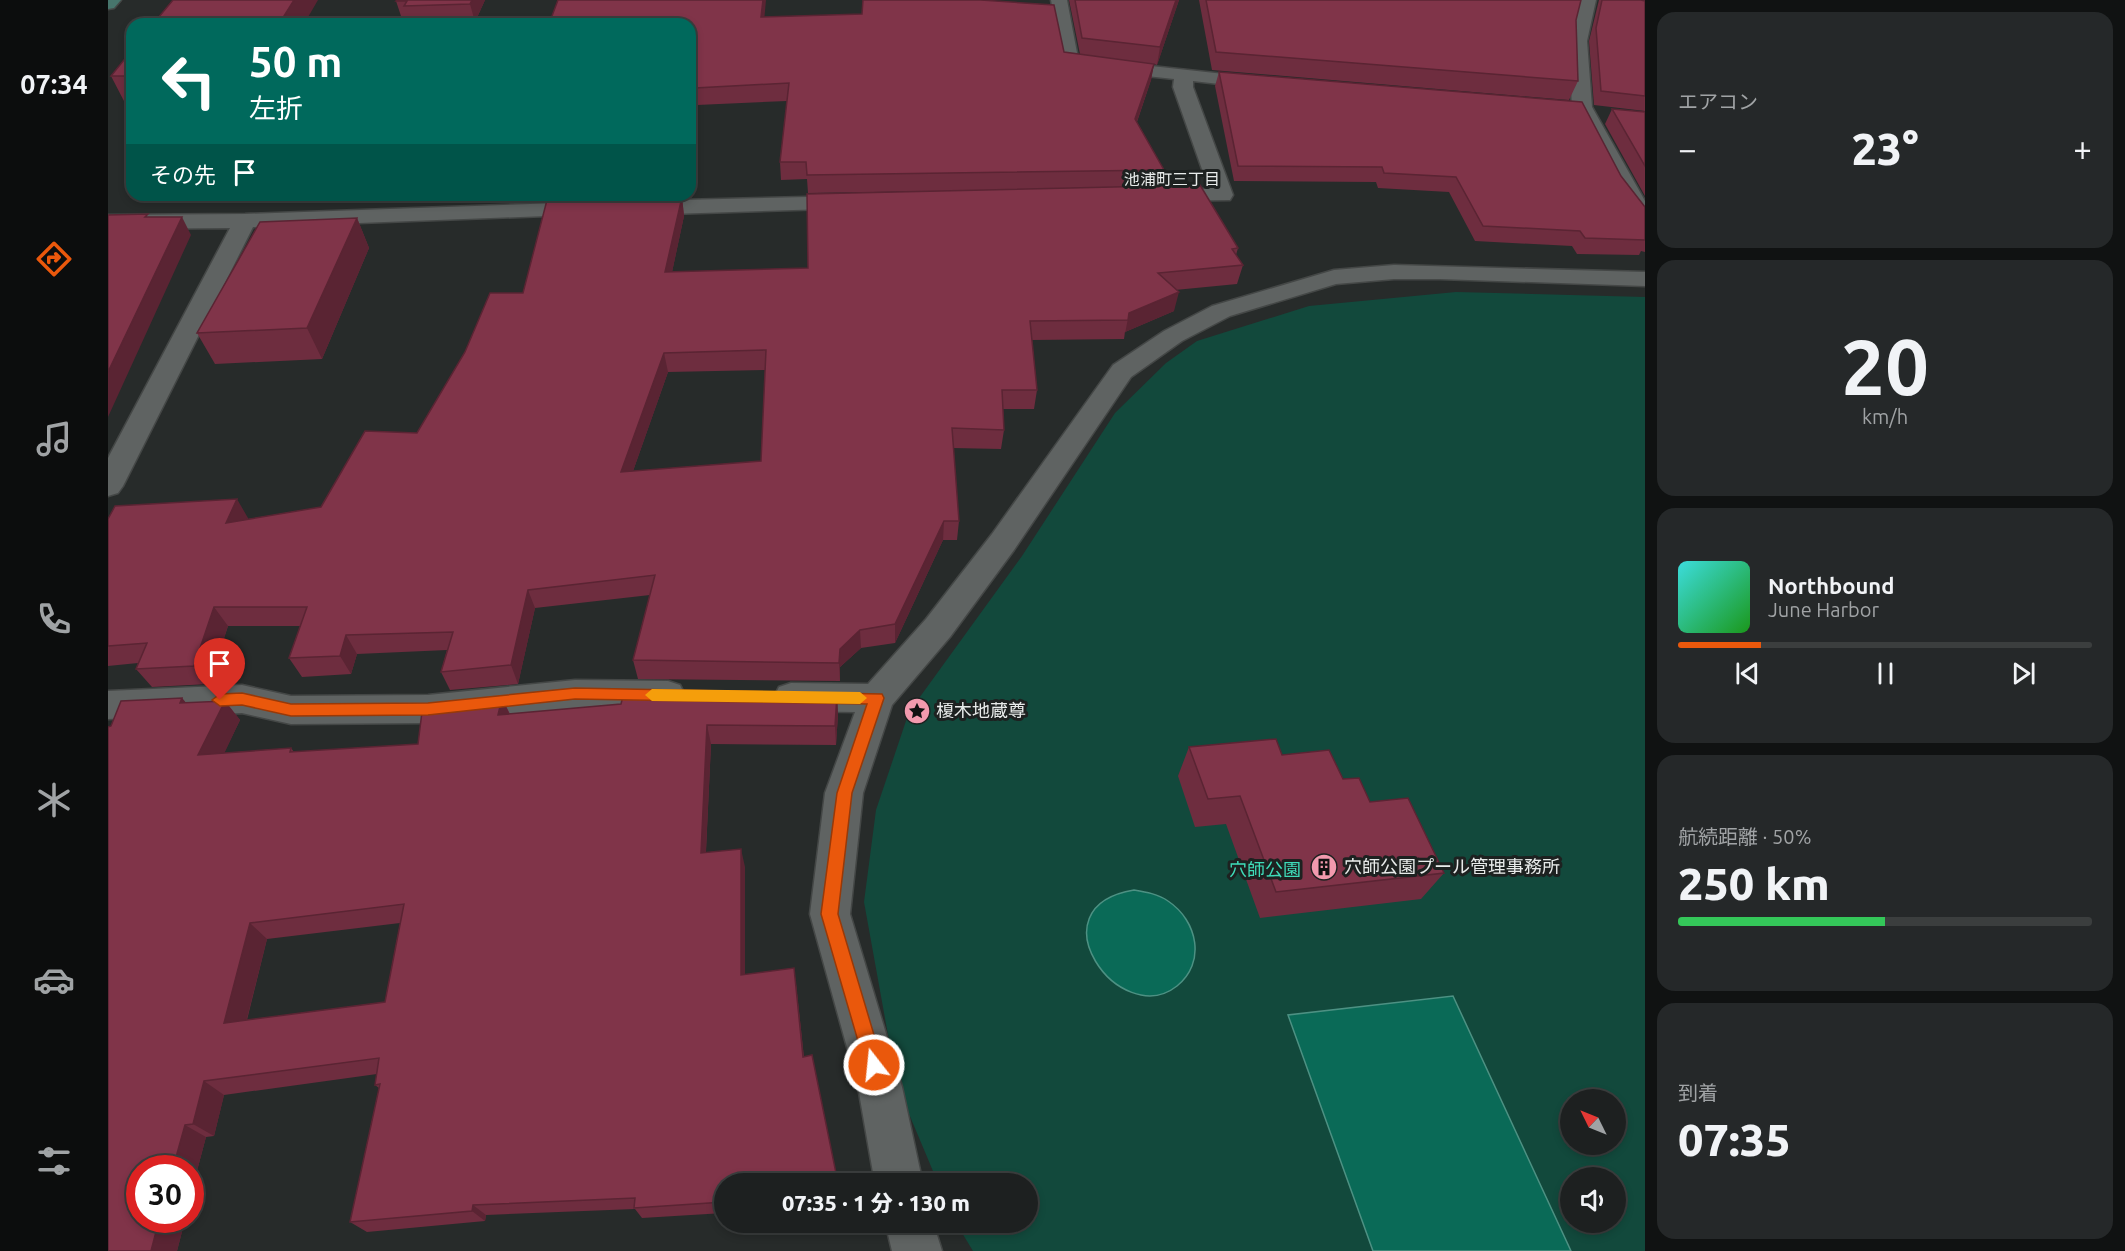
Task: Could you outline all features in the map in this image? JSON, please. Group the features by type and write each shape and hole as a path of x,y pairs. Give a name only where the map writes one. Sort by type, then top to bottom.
{"street":[{"path":"108,4 113,0"},
{"path":"1059,0 1070,63 1184,76 1286,84"},
{"path":"1588,0 1578,24 1576,57 1584,112 1626,190 1645,216"},
{"path":"1138,196 1222,195 1184,87 1184,76"},
{"path":"1559,107 1610,116"},
{"path":"108,222 245,221 385,217 450,212 873,202"},
{"path":"108,486 245,221"},
{"path":"897,1173 880,1087 830,914 844,793 877,698 938,628 1004,542 1122,371 1173,336 1221,311 1334,277 1417,272 1645,279"},
{"path":"108,705 242,699 291,710 428,709 575,694 703,696"},
{"path":"761,696 877,698"},
{"path":"912,1233 917,1251"}],"green space":[{"name":"穴師公園","path":"1456,292 1645,297 1645,1251 973,1251 962,1233 1038,1233 1038,1173 934,1173 904,1102 895,1056 892,1057 864,902 876,810 909,712 1022,556 1115,413 1166,363 1197,341 1309,306"}],"shaded area":[{"path":"1134,890 1160,897 1178,909 1186,919 1195,942 1192,966 1186,977 1177,986 1155,995 1132,992 1111,980 1095,961 1087,940 1089,918 1104,901"},
{"path":"1453,996 1560,1227 1560,1233 1563,1233 1571,1251 1373,1251 1288,1015"}],"building":[{"path":"173,0 294,0 283,18 158,18"},
{"path":"397,0 472,0 470,4 404,6 407,1"},
{"path":"558,0 763,0 761,17 862,14 863,0 981,0 1054,5 1064,52 1154,64 1135,119 1164,170 807,175 806,162 780,162 789,83 696,88 696,18 551,18"},
{"path":"1075,0 1176,0 1160,47 1082,38"},
{"path":"1206,0 1581,0 1576,20 1578,81 1216,52"},
{"path":"1602,0 1645,1 1645,96 1601,91 1596,28"},
{"path":"126,57 126,76 111,76"},
{"path":"1219,72 1582,102 1621,176 1645,207 1645,240 1585,238 1580,231 1483,226 1456,177 1384,173 1382,167 1238,166"},
{"path":"1612,109 1645,112 1645,166"},
{"path":"1200,185 1238,248 1232,249 1243,265 1158,273 1179,292 1129,313 1128,320 1030,321 1037,390 1002,390 1004,430 952,428 959,521 944,521 895,624 860,630 840,649 839,663 633,660 655,575 528,590 511,665 441,672 453,632 346,635 340,656 289,658 307,607 214,607 194,666 136,669 147,643 108,646 108,519 115,506 237,499 226,523 321,507 365,431 417,433 465,352 490,293 523,293 547,201 681,201 665,272 808,268 807,194","holes":["766,350 761,461 621,472 664,353"]},
{"path":"148,214 145,217 182,217 108,372 108,215"},
{"path":"357,218 307,328 197,333 260,222"},
{"path":"624,692 837,695 835,726 707,725 701,853 741,849 741,975 794,968 803,1057 812,1055 836,1173 714,1173 714,1203 634,1208 635,1198 473,1205 472,1211 350,1222 380,1084 375,1085 379,1058 204,1081 193,1124 185,1125 177,1155 126,1155 126,1233 156,1233 151,1251 108,1251 108,727 111,726 121,701 182,698 180,703 225,701 198,755 291,748 290,752 418,744 422,712 429,711 431,705 502,698 498,715 621,704","holes":["404,904 385,1002 224,1023 250,923"]},
{"path":"1276,739 1282,755 1329,750 1343,779 1359,778 1370,802 1408,798 1444,873 1276,892 1240,796 1208,799 1189,747"}],"slow traffic":[{"path":"652,695 860,698"}],"place":[{"name":"榎木地蔵尊","path":"917,711"},
{"name":"穴師公園プール管理事務所","path":"1324,867"}],"district":[{"name":"池浦町三丁目","path":"1172,179"}],"route":[{"path":"220,700 242,699 291,710 428,709 575,694 877,698 844,793 830,914 874,1065"}]}
